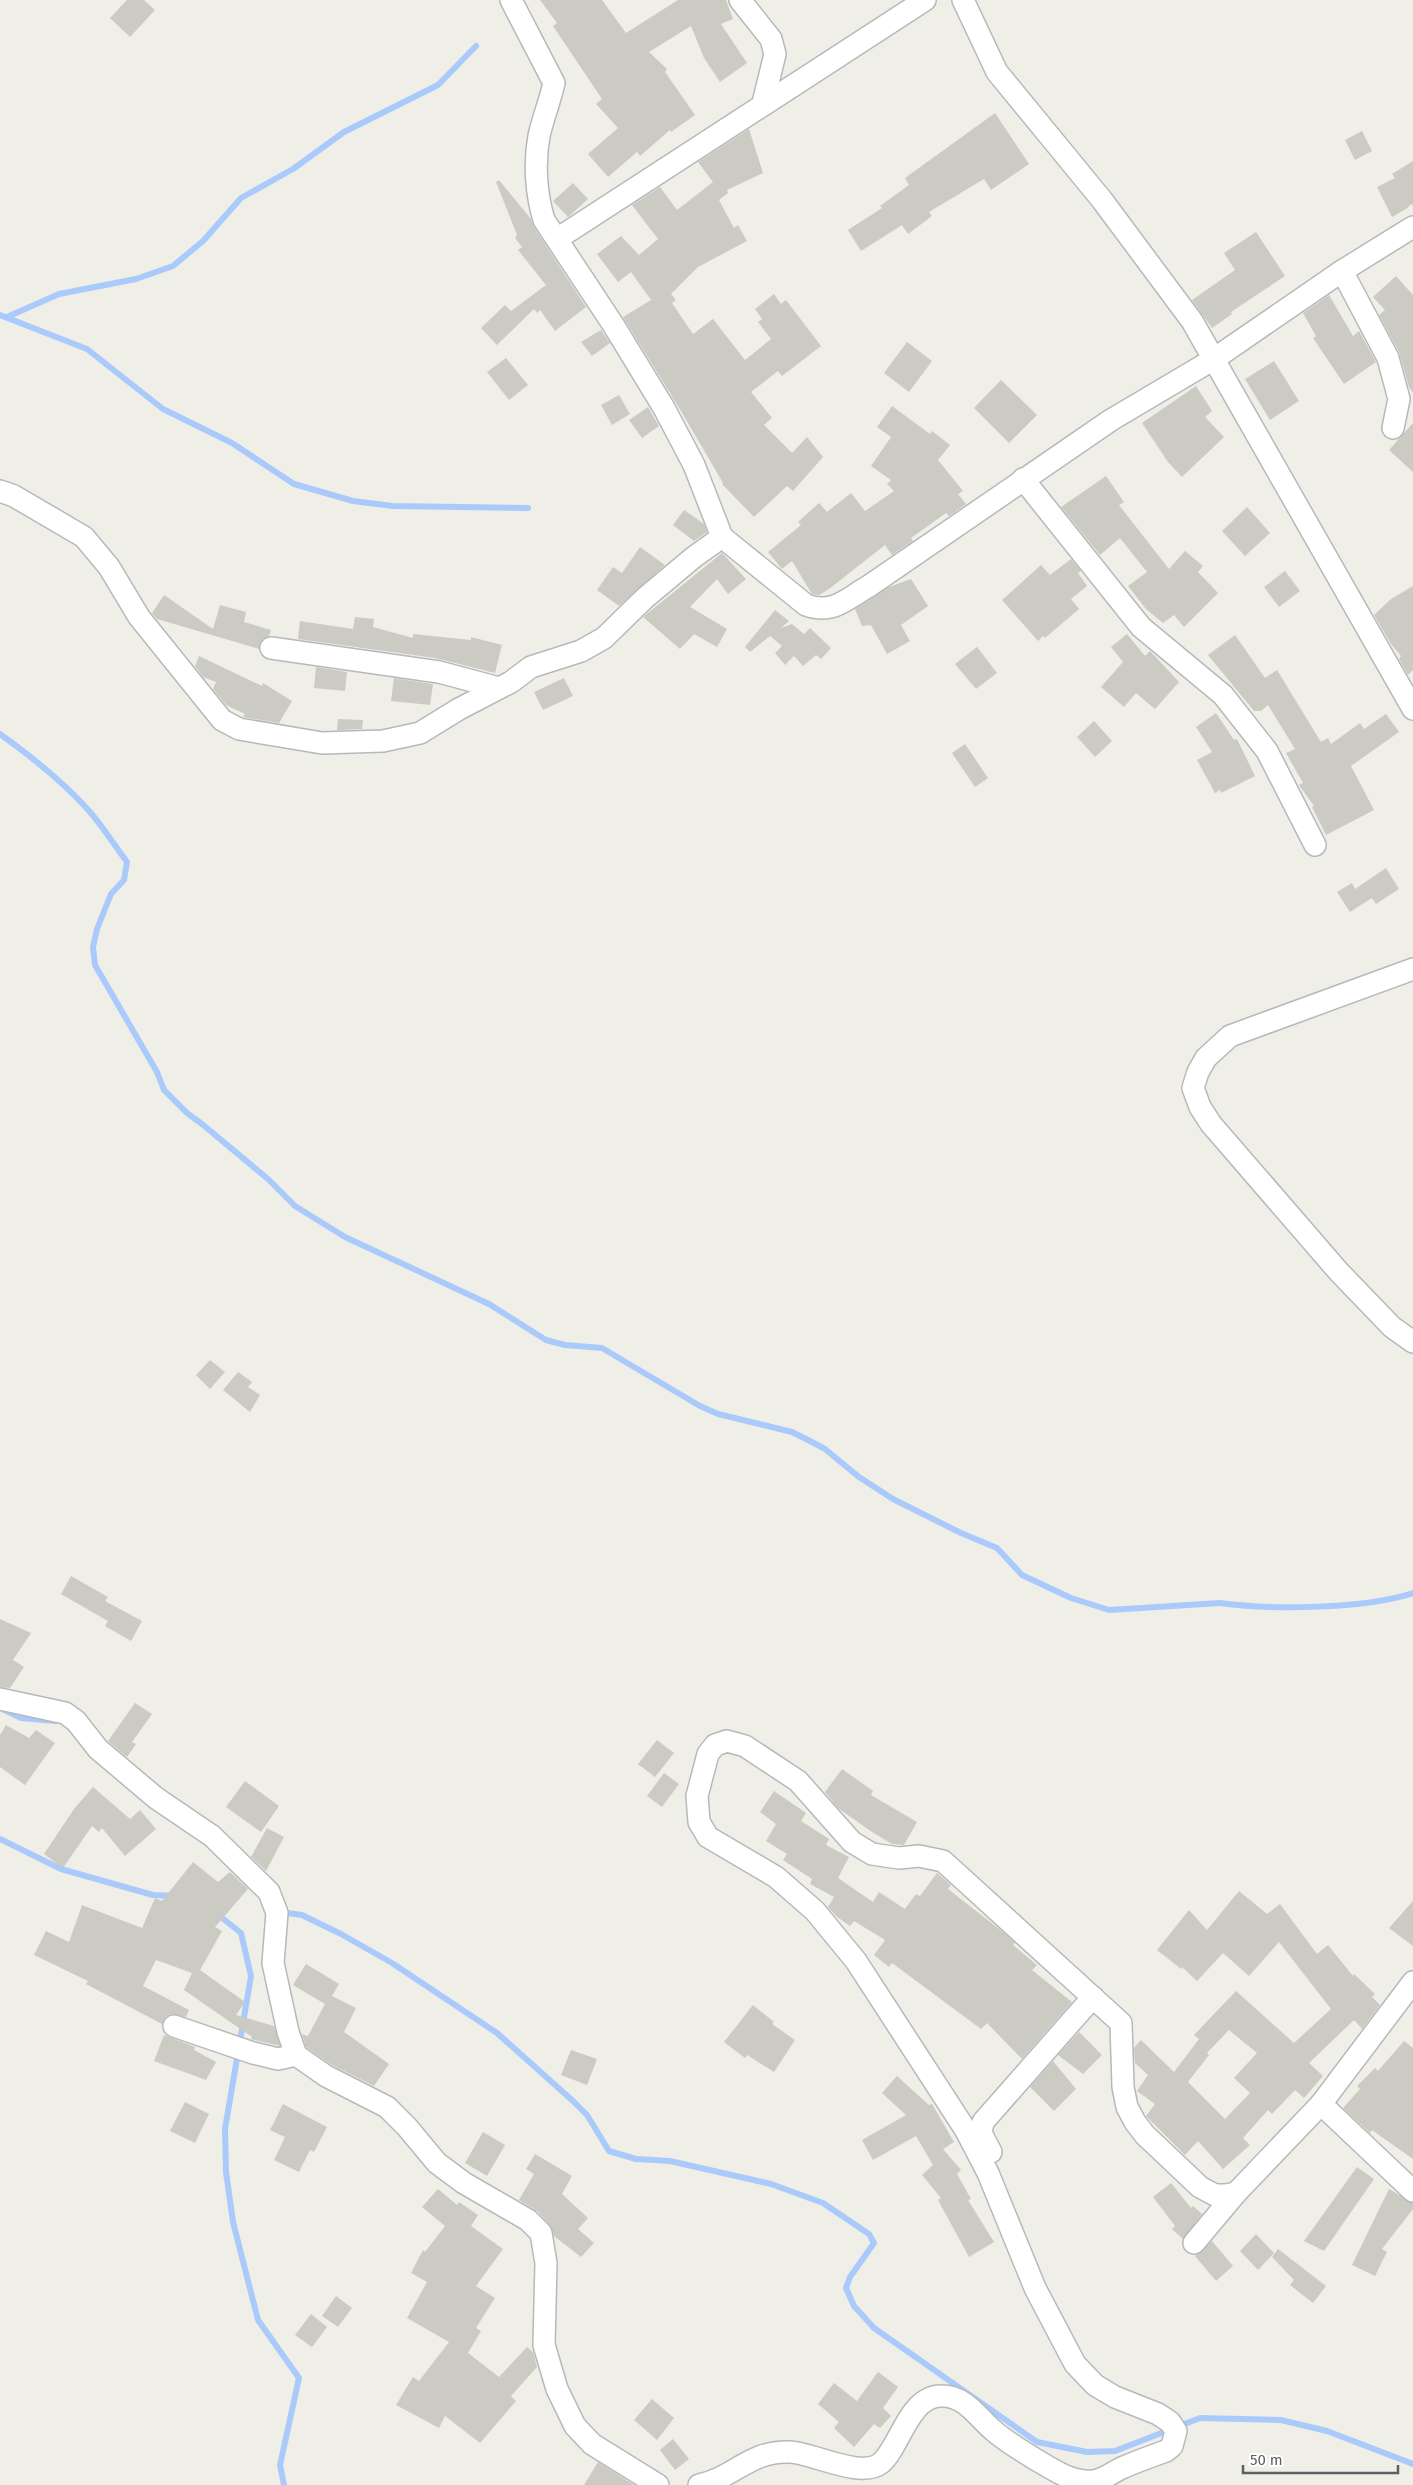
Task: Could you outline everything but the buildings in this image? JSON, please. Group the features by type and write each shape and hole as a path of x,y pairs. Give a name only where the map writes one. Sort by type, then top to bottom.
{"street":[{"path":"511,0 554,84 539,136 537,179 539,203 544,220 614,326 664,408 694,465 722,537 806,605 818,610 833,608 933,543 1111,420 1214,359 1342,271 1413,227"},
{"path":"740,0 771,38 775,54 763,103"},
{"path":"557,239 763,103 925,0"},
{"path":"963,0 997,72 1119,223 1192,321 1413,710"},
{"path":"1342,271 1388,358 1399,399 1393,428"},
{"path":"1023,480 1142,627 1223,695 1267,751 1315,846"},
{"path":"0,491 14,496 84,537 109,567 139,618 222,720 239,729 322,743 383,741 420,733 500,688 531,667 581,651 604,638 645,598 694,557 722,537"},
{"path":"271,648 438,672 500,688"},
{"path":"1413,969 1230,1036 1206,1058 1198,1072 1193,1088 1200,1107 1211,1124 1339,1272 1392,1327 1413,1342"},
{"path":"0,1699 65,1713 76,1721 98,1749 156,1798 212,1836 269,1892 276,1913 273,1963 288,2032 296,2055 326,2076 387,2107 407,2127 437,2163 464,2183 528,2220 541,2233 546,2263 544,2345 557,2390 575,2426 592,2444 658,2485"},
{"path":"699,2485 720,2478 754,2458 770,2453 791,2452 864,2470 881,2464 915,2410 928,2401 941,2396 960,2400 978,2414 994,2431 1066,2476 1081,2481 1096,2481 1123,2467 1166,2451 1172,2446 1176,2431 1170,2422 1095,2385 1075,2364 1035,2288 988,2173 965,2129 861,1968 815,1911 776,1876 708,1837 699,1822 698,1796 708,1754 714,1745 728,1742 745,1746 798,1781 852,1842 872,1854 899,1858 919,1856 943,1861 1122,2024 1123,2087 1127,2107 1145,2135 1200,2187 1215,2195 1236,2193"},
{"path":"1194,2243 1236,2193 1321,2104 1413,1982"},
{"path":"988,2173 994,2167 995,2159 981,2133 984,2122 1093,1997"},
{"path":"174,2026 253,2053 278,2059 296,2055"},
{"path":"1321,2104 1413,2191"}],"waterway":[{"path":"7,317 59,294 136,279 173,266 203,241 241,198 293,169 344,132 438,85 476,46"},
{"path":"0,315 87,349 163,409 232,443 294,484 353,501 393,506 528,508"},
{"path":"0,734 47,770 80,801 100,824 127,862 124,880 111,894 97,929 93,947 95,965 157,1072 164,1090 187,1113 268,1179 295,1206 345,1237 489,1304 546,1340 565,1345 602,1348 700,1406 718,1414 792,1432 825,1449 859,1477 893,1499 961,1533 997,1548 1022,1575 1071,1598 1109,1610 1220,1603 1265,1607 1318,1607 1369,1602 1413,1593"},
{"path":"0,1708 21,1718 55,1721"},
{"path":"0,1839 61,1869 153,1895 174,1896"},
{"path":"280,1912 302,1915 341,1934 392,1963 497,2033 587,2115 609,2151 636,2159 670,2161 771,2184 823,2203 869,2234 874,2243 850,2277 846,2288 854,2306 874,2328 1037,2442 1087,2452 1115,2451 1200,2418 1281,2420 1327,2431 1413,2464"},
{"path":"216,1913 241,1933 251,1976 225,2129 226,2172 233,2222 258,2320 299,2378 280,2465 284,2485"}]}
